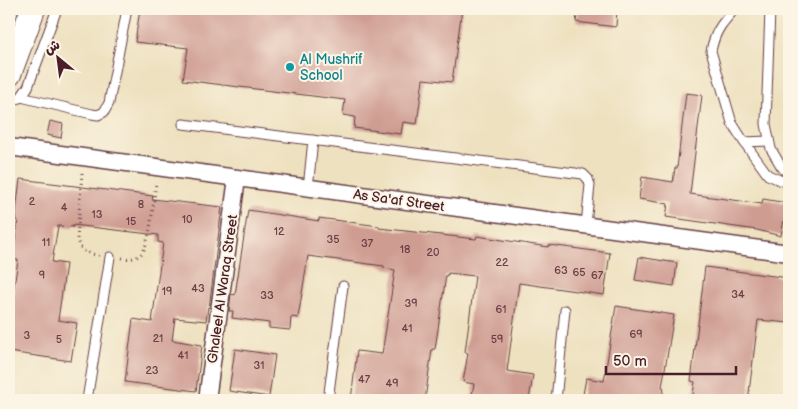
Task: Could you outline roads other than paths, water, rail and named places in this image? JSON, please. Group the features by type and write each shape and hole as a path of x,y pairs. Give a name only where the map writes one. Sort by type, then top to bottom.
{"street":[{"path":"9,74 33,9"},
{"name":"As Sa'af Street","path":"9,147 789,252"},
{"name":"Ghaleel Al Waraq Street","path":"207,400 237,178"}],"lane":[{"path":"9,103 21,98 28,87 57,9"},
{"path":"21,98 92,114 98,115 104,112 109,103 128,9"},
{"path":"735,9 720,24 713,40 711,51 732,123 768,174 789,184"},
{"path":"770,9 766,124 771,149 789,175"},
{"path":"183,124 583,174 588,179 590,185 586,225"},
{"path":"308,188 313,140"},
{"path":"744,142 769,141"},
{"path":"87,400 110,257"},
{"path":"328,400 343,286"},
{"path":"556,400 565,310"}],"place":[{"name":"Al Mushrif School","path":"290,67"}]}
